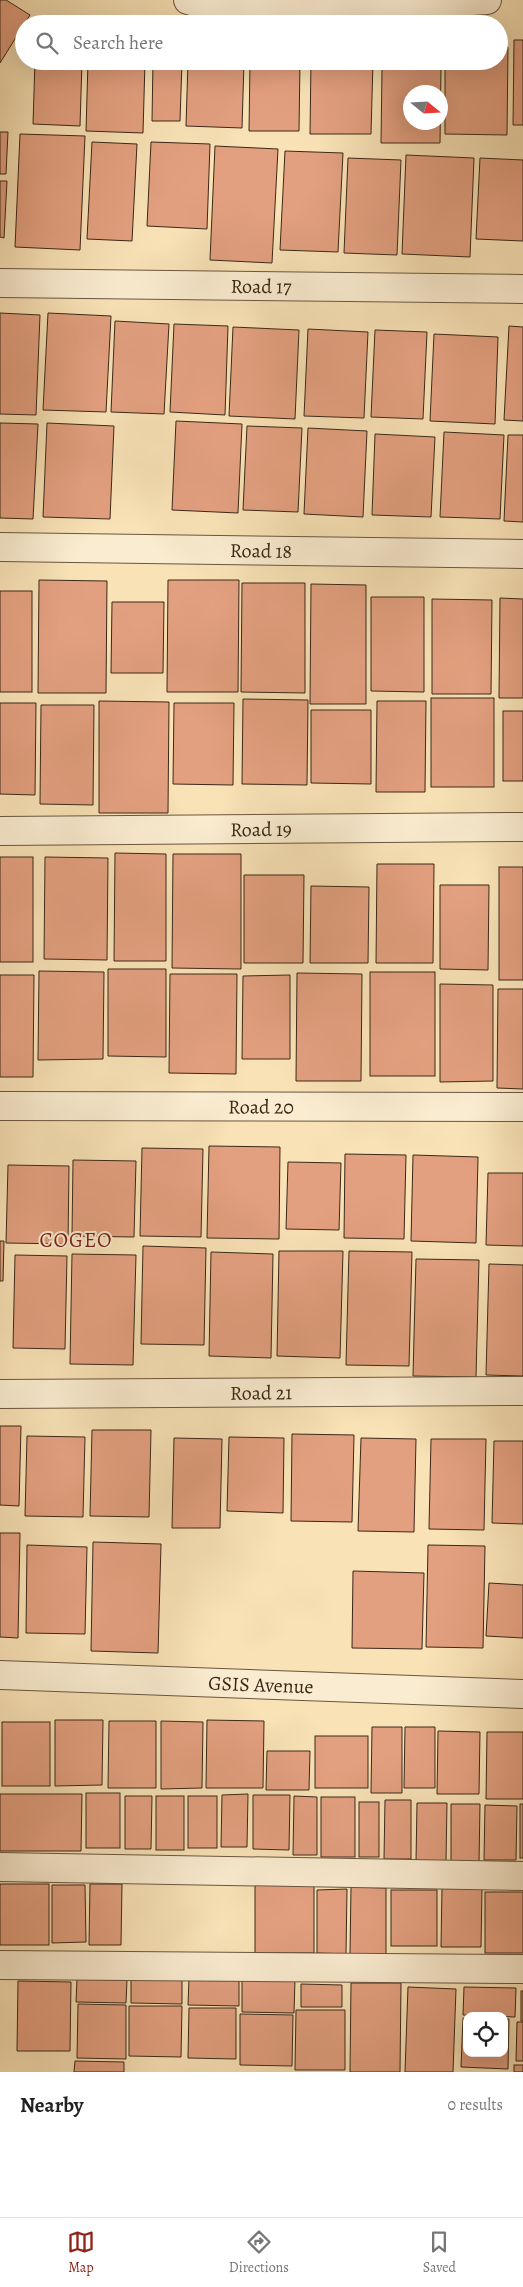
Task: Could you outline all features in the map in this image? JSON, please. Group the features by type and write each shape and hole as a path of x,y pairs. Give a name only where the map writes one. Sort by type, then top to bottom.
{"street":[{"path":"188,0 206,5 354,4 487,0"},
{"name":"Road 17","path":"0,283 523,289"},
{"name":"Road 18","path":"0,547 523,554"},
{"name":"Road 19","path":"0,831 523,827"},
{"name":"Road 20","path":"0,1106 523,1107"},
{"name":"Road 21","path":"0,1394 523,1390"},
{"name":"GSIS Avenue","path":"0,1676 523,1694"},
{"path":"0,1867 523,1876"},
{"path":"0,1965 523,1969"}],"building":[{"path":"0,0 6,0 30,15 15,15 15,39 0,63"},
{"path":"514,40 523,40 523,125 513,125"},
{"path":"35,70 82,70 80,126 33,124"},
{"path":"88,70 145,70 143,133 86,131"},
{"path":"153,70 182,70 180,121 152,121"},
{"path":"188,70 244,70 242,128 186,126"},
{"path":"250,70 300,70 299,131 249,131"},
{"path":"311,70 373,70 371,134 310,134"},
{"path":"382,70 441,70 441,85 403,85 403,130 440,130 440,143 381,143"},
{"path":"445,70 508,70 507,135 445,134 445,130 448,130 448,85 445,85"},
{"path":"0,132 8,132 6,174 0,174"},
{"path":"20,134 85,136 80,250 15,247"},
{"path":"92,142 137,144 132,241 87,239"},
{"path":"151,142 210,144 207,229 147,226"},
{"path":"215,146 278,149 272,263 210,260"},
{"path":"285,151 343,153 338,252 280,250"},
{"path":"406,155 474,158 470,257 402,254"},
{"path":"348,158 401,160 397,255 344,253"},
{"path":"480,158 523,160 523,241 476,239"},
{"path":"0,181 7,181 4,238 0,237"},
{"path":"0,313 40,315 36,415 0,414"},
{"path":"48,313 111,316 106,412 43,410"},
{"path":"115,321 169,324 164,414 111,412"},
{"path":"174,324 228,326 225,415 170,412"},
{"path":"509,326 523,327 523,421 504,420"},
{"path":"233,327 299,330 295,419 229,416"},
{"path":"308,329 368,332 364,418 304,416"},
{"path":"375,330 427,332 423,419 371,417"},
{"path":"434,334 498,337 495,424 430,421"},
{"path":"176,421 242,424 238,513 172,510"},
{"path":"0,423 38,424 33,519 0,518"},
{"path":"47,423 114,426 110,519 43,517"},
{"path":"247,426 302,428 298,512 243,510"},
{"path":"308,428 367,431 363,517 304,514"},
{"path":"444,432 504,435 500,519 440,517"},
{"path":"375,434 435,437 431,517 372,515"},
{"path":"508,435 523,435 523,522 504,521"},
{"path":"39,580 107,581 106,693 38,693"},
{"path":"168,580 239,580 238,692 167,692"},
{"path":"242,583 305,583 305,693 241,692"},
{"path":"311,584 366,585 366,704 310,704"},
{"path":"0,591 32,591 32,692 0,692"},
{"path":"371,597 424,597 424,692 371,691"},
{"path":"500,598 523,599 523,698 499,698"},
{"path":"432,599 492,600 491,694 432,694"},
{"path":"112,602 164,602 163,673 111,673"},
{"path":"431,698 494,698 494,787 431,787"},
{"path":"243,699 308,700 307,785 242,784"},
{"path":"99,701 169,702 168,813 99,813"},
{"path":"377,701 426,701 425,792 376,792"},
{"path":"0,703 36,703 35,795 0,794"},
{"path":"174,703 234,703 233,785 173,784"},
{"path":"41,705 94,705 93,805 40,804"},
{"path":"311,710 371,710 371,784 311,783"},
{"path":"503,711 523,711 523,781 503,781"},
{"path":"115,853 166,854 166,961 114,961"},
{"path":"173,854 241,854 241,969 172,968"},
{"path":"0,857 33,857 33,962 0,962"},
{"path":"45,857 108,858 107,960 44,959"},
{"path":"377,864 434,864 433,963 376,963"},
{"path":"499,867 523,867 523,980 499,980"},
{"path":"244,875 304,875 303,963 244,963"},
{"path":"440,885 489,885 488,970 440,969"},
{"path":"311,886 369,887 368,963 310,963"},
{"path":"108,969 166,969 166,1057 108,1056"},
{"path":"39,971 104,972 103,1059 38,1060"},
{"path":"370,972 435,972 435,1076 370,1076"},
{"path":"297,973 362,974 361,1081 296,1081"},
{"path":"170,974 237,974 236,1074 169,1073"},
{"path":"0,975 34,975 33,1077 0,1077"},
{"path":"290,975 290,1059 242,1059 243,976"},
{"path":"440,984 493,985 493,1081 440,1082"},
{"path":"498,989 523,989 523,1089 497,1088"},
{"path":"209,1146 280,1147 279,1239 207,1238"},
{"path":"142,1148 203,1149 201,1237 140,1236"},
{"path":"345,1154 406,1155 404,1239 344,1238"},
{"path":"413,1155 478,1157 476,1243 411,1241"},
{"path":"73,1160 136,1161 134,1237 72,1236"},
{"path":"288,1162 341,1163 339,1230 286,1229"},
{"path":"8,1165 69,1166 68,1244 6,1243"},
{"path":"488,1173 523,1173 523,1246 486,1245"},
{"path":"0,1241 4,1241 3,1281 0,1281"},
{"path":"143,1246 206,1248 204,1345 141,1344"},
{"path":"279,1251 343,1251 340,1358 277,1356"},
{"path":"349,1251 412,1252 409,1366 346,1365"},
{"path":"211,1252 273,1254 271,1358 209,1356"},
{"path":"72,1254 136,1255 133,1365 70,1364"},
{"path":"15,1255 67,1256 65,1349 13,1348"},
{"path":"416,1259 479,1260 476,1377 413,1376"},
{"path":"489,1264 523,1265 523,1376 486,1375"},
{"path":"0,1426 21,1426 19,1506 0,1505"},
{"path":"92,1430 151,1430 149,1517 90,1516"},
{"path":"292,1434 354,1435 352,1522 291,1521"},
{"path":"27,1436 85,1437 83,1517 25,1516"},
{"path":"229,1437 284,1438 283,1513 227,1511"},
{"path":"174,1438 222,1439 220,1528 172,1528"},
{"path":"361,1438 416,1439 414,1532 358,1531"},
{"path":"431,1439 486,1439 484,1530 429,1529"},
{"path":"494,1441 523,1441 523,1524 492,1523"},
{"path":"0,1533 20,1533 18,1638 0,1637"},
{"path":"93,1542 161,1544 158,1653 91,1651"},
{"path":"27,1545 87,1547 85,1634 26,1633"},
{"path":"428,1545 485,1546 483,1648 426,1647"},
{"path":"353,1571 424,1573 422,1649 352,1648"},
{"path":"489,1583 523,1585 523,1638 486,1636"},
{"path":"55,1720 103,1720 102,1785 55,1786"},
{"path":"207,1720 264,1721 263,1788 206,1788"},
{"path":"109,1721 156,1721 156,1788 108,1788"},
{"path":"161,1721 203,1722 202,1788 161,1789"},
{"path":"2,1722 50,1722 50,1786 2,1786"},
{"path":"372,1727 402,1727 402,1793 371,1793"},
{"path":"405,1727 435,1727 435,1788 404,1788"},
{"path":"438,1731 480,1732 479,1794 437,1794"},
{"path":"487,1732 523,1732 523,1799 486,1799"},
{"path":"315,1736 368,1736 368,1788 315,1788"},
{"path":"267,1751 310,1751 309,1790 266,1790"},
{"path":"86,1793 120,1793 120,1848 86,1848"},
{"path":"0,1794 82,1794 81,1851 0,1851"},
{"path":"248,1794 247,1847 221,1847 222,1795"},
{"path":"253,1795 290,1795 289,1850 253,1849"},
{"path":"125,1796 152,1796 151,1849 125,1849"},
{"path":"156,1796 184,1796 184,1850 156,1850"},
{"path":"188,1796 217,1796 217,1848 188,1848"},
{"path":"294,1796 317,1797 317,1855 293,1855"},
{"path":"321,1797 355,1797 355,1857 321,1857"},
{"path":"385,1800 411,1800 411,1859 384,1859"},
{"path":"359,1802 379,1802 379,1857 359,1857"},
{"path":"417,1803 447,1803 446,1861 416,1862"},
{"path":"451,1804 480,1804 479,1863 451,1863"},
{"path":"520,1804 523,1804 523,1858 520,1858"},
{"path":"485,1805 517,1806 516,1860 484,1860"},
{"path":"0,1884 49,1884 49,1945 0,1945"},
{"path":"90,1884 122,1884 121,1945 89,1945"},
{"path":"314,1884 314,1953 255,1953 255,1885"},
{"path":"52,1885 85,1885 86,1942 52,1943"},
{"path":"351,1887 386,1888 386,1954 350,1954"},
{"path":"442,1888 482,1888 481,1947 441,1947"},
{"path":"347,1889 346,1954 317,1953 317,1890"},
{"path":"391,1890 437,1890 437,1946 391,1946"},
{"path":"485,1892 523,1892 523,1953 485,1953"},
{"path":"77,1979 127,1980 126,2003 76,2002"},
{"path":"131,1979 182,1979 182,2004 131,2003"},
{"path":"189,1979 239,1979 239,2006 188,2005"},
{"path":"242,1979 295,1979 294,2013 242,2012"},
{"path":"18,1981 71,1982 70,2051 17,2051"},
{"path":"351,1983 401,1983 400,2072 350,2072"},
{"path":"301,1984 342,1985 342,2007 301,2007"},
{"path":"408,1987 456,1989 453,2072 405,2072"},
{"path":"464,1987 516,1988 515,2017 508,2017 508,2012 463,2012"},
{"path":"521,1991 523,1991 523,2021 521,2021"},
{"path":"78,2004 126,2005 126,2059 77,2058"},
{"path":"129,2006 182,2006 181,2057 129,2056"},
{"path":"189,2008 236,2008 236,2059 188,2058"},
{"path":"296,2010 345,2010 345,2070 295,2070"},
{"path":"240,2014 293,2015 292,2066 240,2065"},
{"path":"463,2018 463,2057 508,2057 509,2019 508,2069 461,2067"},
{"path":"517,2022 523,2022 523,2061 516,2061"},
{"path":"75,2061 124,2062 124,2072 74,2072"},
{"path":"514,2065 523,2065 523,2072 514,2072"}],"district":[{"name":"COGEO","path":"76,1240"}]}
